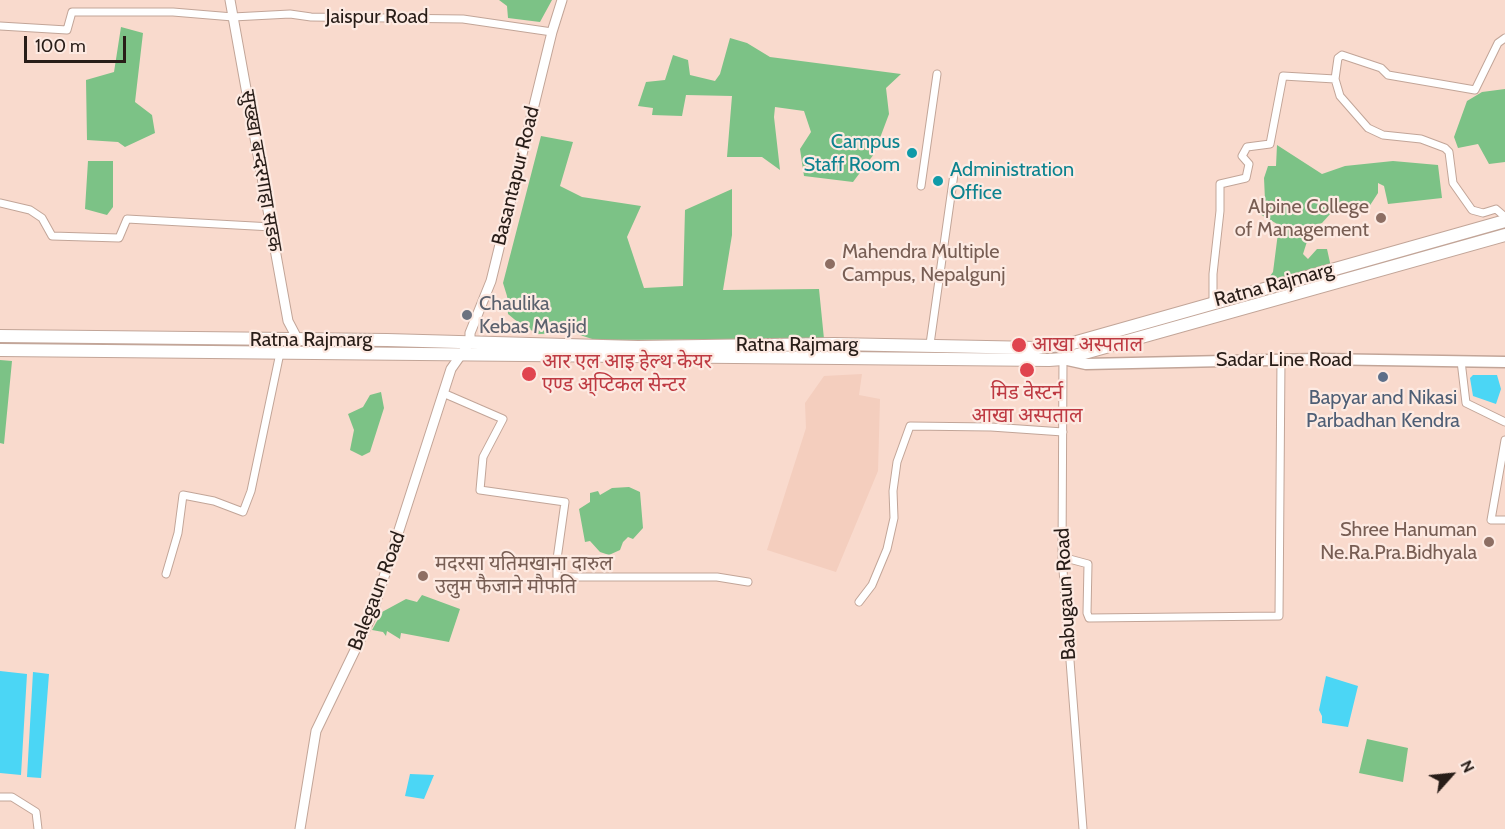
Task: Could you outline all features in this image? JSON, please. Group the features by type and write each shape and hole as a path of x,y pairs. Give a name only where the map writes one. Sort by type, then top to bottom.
{"highway":[{"name":"Ratna Rajmarg","path":"0,350 280,353 638,347 1056,346 1505,219"},
{"name":"Ratna Rajmarg","path":"0,336 298,340 465,349 929,360 1063,359 1505,235"}],"main road":[{"name":"Sadar Line Road","path":"1063,359 1086,364 1281,359 1505,362"}],"street":[{"name":"सुख्खा बन्दरगाहा सडक","path":"230,0 288,321 298,340"},
{"name":"Basantapur Road","path":"465,349 491,281 552,32 562,0"},
{"name":"Jaispur Road","path":"0,26 67,30 72,12 173,12 233,17 290,14 312,17 463,18 552,32"},
{"path":"1505,38 1498,43 1475,90 1388,75 1381,68 1342,55 1338,58 1335,79 1340,96 1368,128 1383,135 1421,139 1445,148 1449,152 1454,183 1472,210 1483,213 1496,209 1505,219"},
{"path":"921,186 937,74"},
{"path":"1218,300 1213,299 1213,274 1221,212 1220,184 1243,181 1246,178 1249,164 1242,156 1247,147 1270,144 1283,76 1335,79"},
{"path":"935,345 930,344 954,174"},
{"path":"0,203 30,210 42,218 52,236 119,238 127,219 272,227"},
{"name":"Balegaun Road","path":"300,829 316,731 371,617 442,393 451,369 465,349"},
{"path":"166,574 178,533 183,495 214,501 243,512 251,491 280,353"},
{"name":"Babugaun Road","path":"1063,359 1062,557 1083,829"},
{"path":"1062,557 1088,564 1087,613 1089,618 1279,616 1281,359"},
{"path":"1461,361 1466,403 1505,422"},
{"path":"442,393 503,419 483,457 480,490 565,502 557,559 557,577 717,577 748,582"},
{"path":"859,602 872,585 887,549 894,518 893,491 897,462 910,426 1063,432"},
{"path":"1505,440 1491,520 1505,520"},
{"path":"0,797 12,797 36,812 38,829"}],"shaded area":[{"path":"862,374 859,395 880,399 878,471 836,572 767,550 806,428 805,403 824,376"}],"green space":[{"path":"499,0 552,0 540,22 508,18 507,6"},
{"path":"121,27 143,33 135,102 152,115 155,133 125,147 118,142 87,140 86,80 114,72"},
{"path":"730,38 747,43 770,57 901,74 886,88 889,114 874,154 853,182 804,176 800,149 811,132 804,111 775,107 780,170 762,157 727,157 732,96 686,95 682,116 652,115 653,108 638,106 646,82 665,80 673,55 688,60 690,75 715,81 720,74"},
{"path":"1505,89 1505,162 1489,164 1478,144 1458,148 1454,137 1467,101 1482,92"},
{"path":"541,136 573,142 560,186 582,197 641,206 627,237 644,288 683,286 685,210 732,189 732,235 723,290 819,289 824,339 595,340 574,333 538,334 520,324 508,314 507,296 503,283"},
{"path":"1277,145 1322,174 1345,166 1393,161 1438,165 1442,198 1388,204 1384,186 1378,183 1378,193 1367,210 1331,213 1322,223 1312,226 1303,254 1308,259 1317,249 1327,249 1331,267 1264,284 1273,272 1279,225 1258,213 1265,200 1264,178 1268,166 1276,166"},
{"path":"88,161 113,161 113,207 107,215 85,209"},
{"path":"0,360 12,361 4,444 0,443"},
{"path":"381,392 384,408 370,452 362,456 350,450 354,430 348,414 363,407 370,395"},
{"path":"629,487 640,492 643,528 633,539 628,537 620,550 609,555 600,552 590,541 585,542 579,509 590,502 590,493 598,491 600,495 612,488"},
{"path":"422,595 460,609 449,642 401,633 400,639 387,631 386,636 383,632 372,630 382,612 406,599 417,602"},
{"path":"1367,739 1408,748 1403,782 1359,773"}],"water":[{"path":"1473,375 1497,375 1501,389 1496,404 1473,396 1470,378"},
{"path":"0,671 27,674 21,775 0,773"},
{"path":"33,672 49,674 41,778 27,777"},
{"path":"1326,676 1358,686 1348,727 1322,723 1319,710"},
{"path":"410,774 434,775 424,799 405,796"}],"place":[{"name":"Campus Staff Room","path":"912,153"},
{"name":"Administration Office","path":"938,181"},
{"name":"Alpine College of Management","path":"1381,218"},
{"name":"Mahendra Multiple Campus, Nepalgunj","path":"830,264"},
{"name":"Chaulika Kebas Masjid","path":"467,315"},
{"name":"आखा अस्पताल","path":"1019,345"},
{"name":"मिड वेस्टर्न आखा अस्पताल","path":"1027,370"},
{"name":"आर एल आइ हेल्थ केयर एण्ड अ्प्टिकल सेन्टर","path":"529,374"},
{"name":"Bapyar and Nikasi Parbadhan Kendra","path":"1383,377"},
{"name":"Shree Hanuman Ne.Ra.Pra.Bidhyala","path":"1489,542"},
{"name":"मदरसा यतिमखाना दारुल उलुम फैजाने माैफति","path":"423,576"}]}
